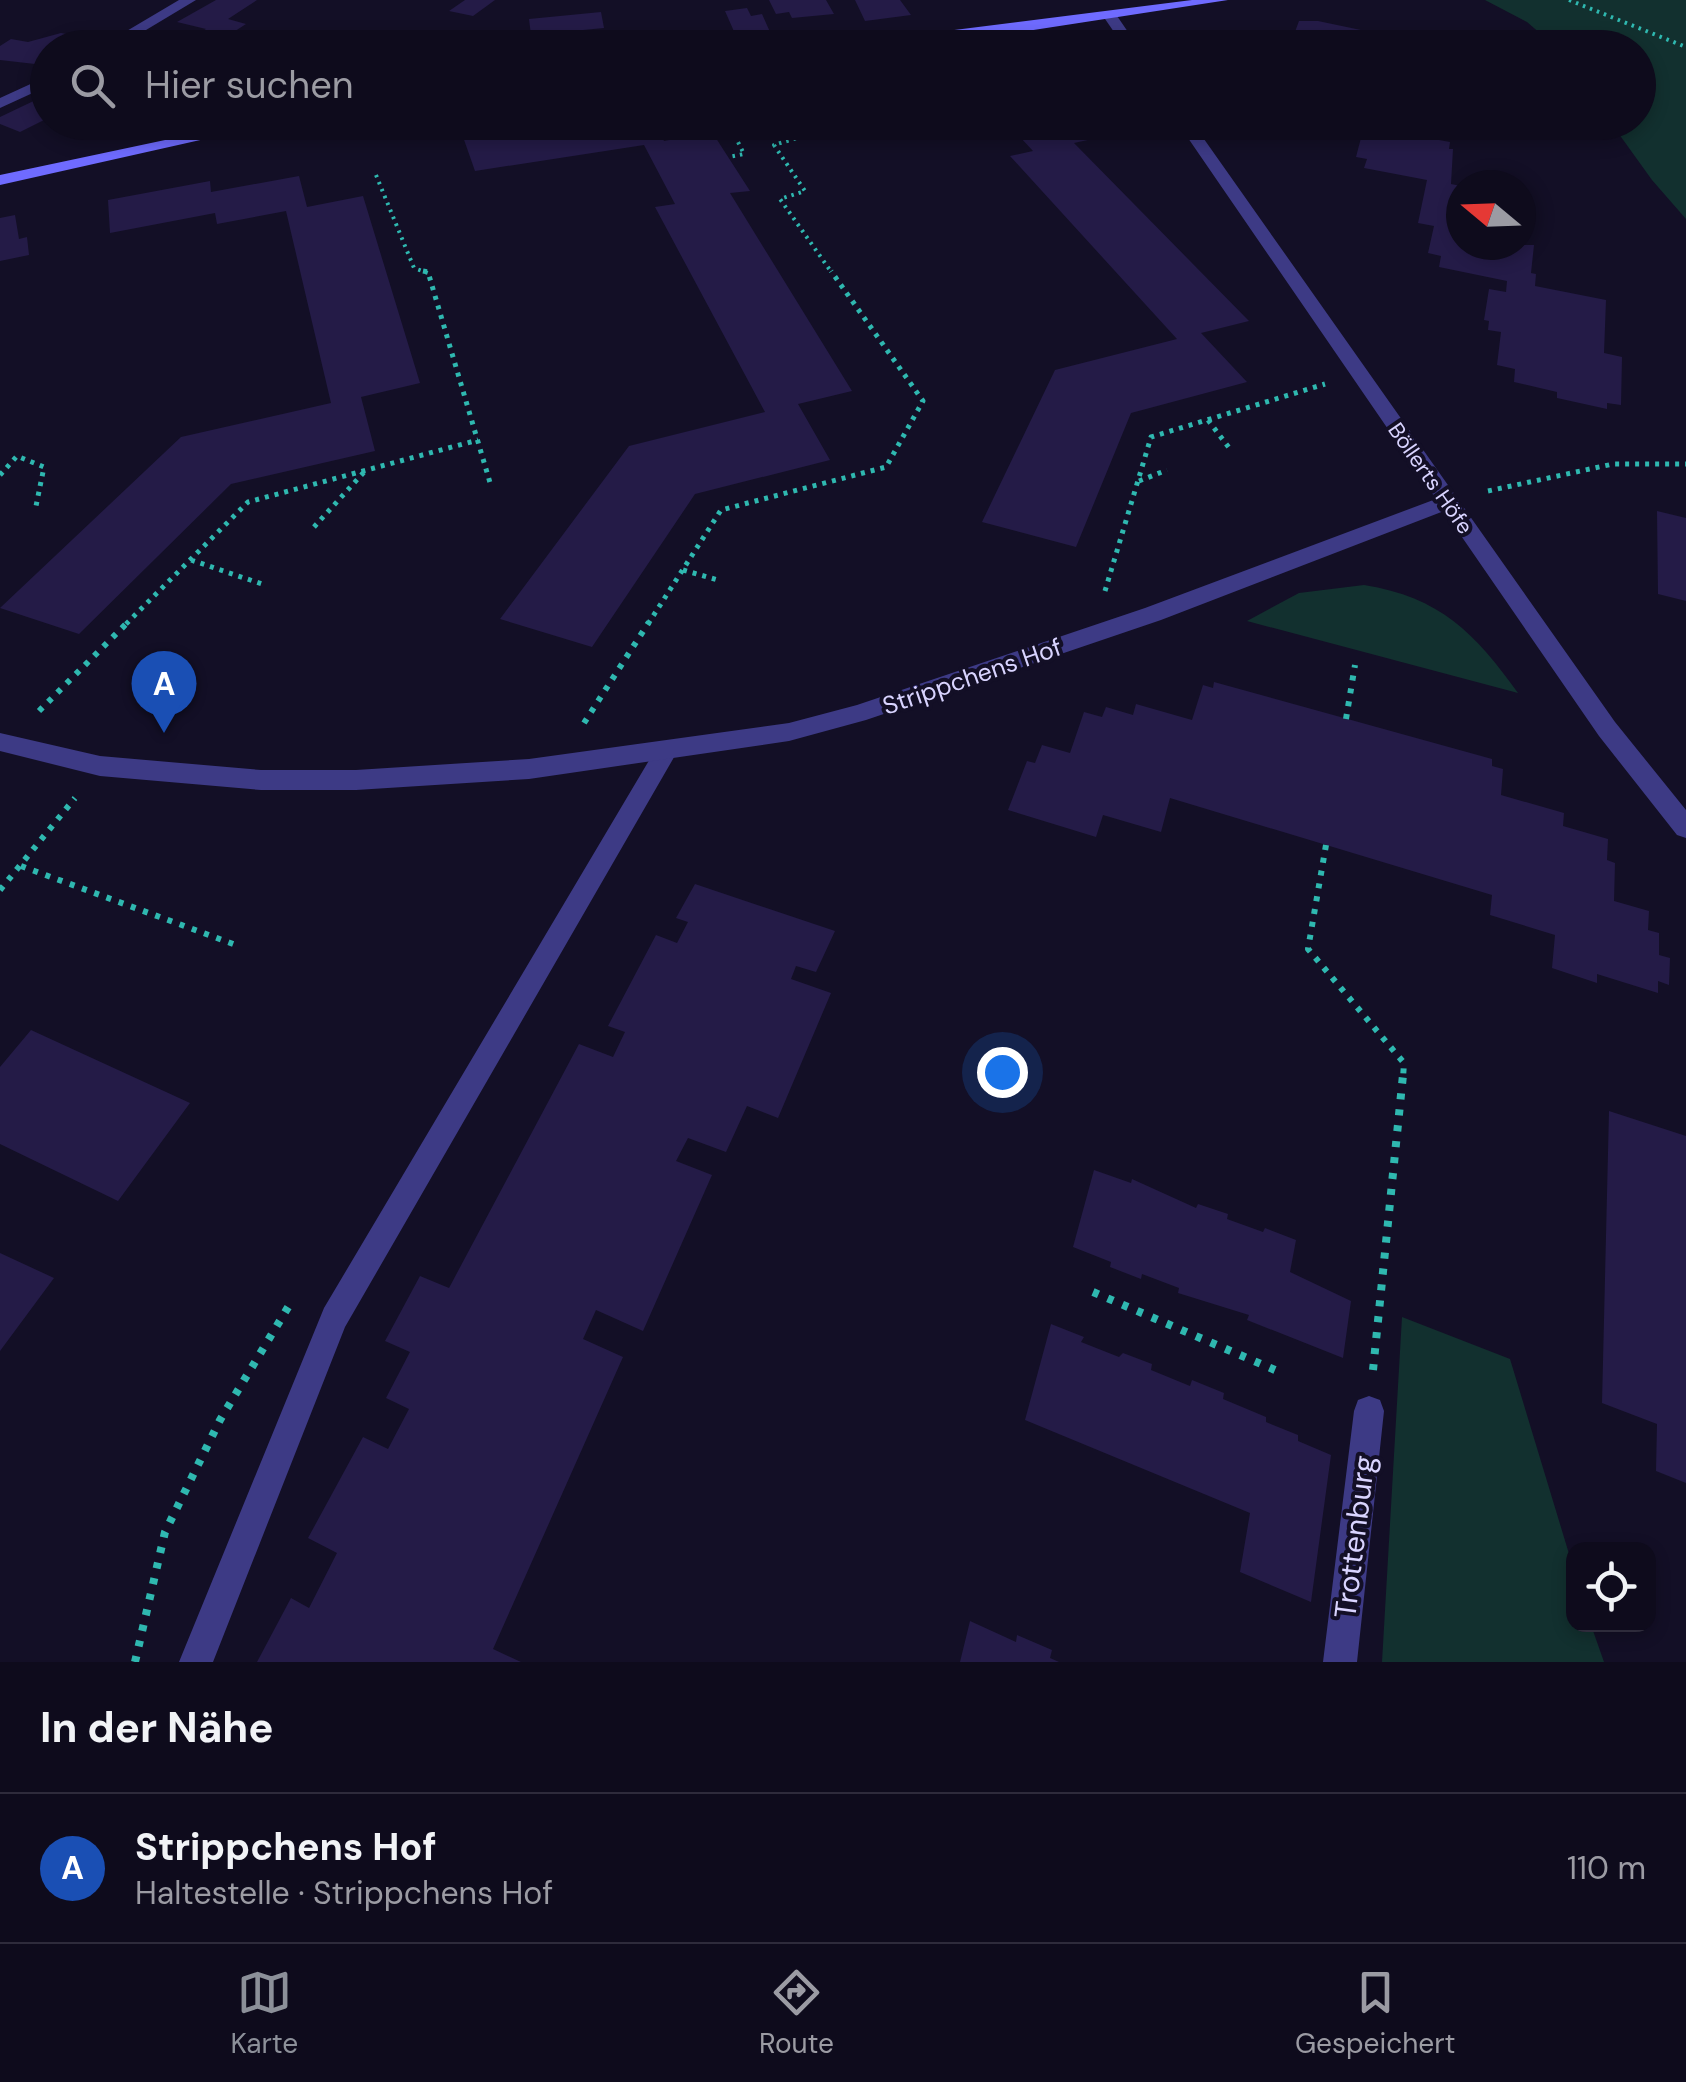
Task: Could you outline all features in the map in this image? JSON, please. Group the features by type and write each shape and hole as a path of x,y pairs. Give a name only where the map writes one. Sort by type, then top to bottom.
{"main road":[{"path":"982,30 1221,0"},
{"path":"0,180 189,140"}],"street":[{"path":"136,30 189,0"},
{"path":"1110,16 1120,30"},
{"path":"0,104 30,89"},
{"name":"Böllerts Höfe","path":"1196,140 1607,729 1686,828"},
{"name":"Strippchens Hof","path":"3,743 100,766 261,780 356,780 556,766 664,753 789,732 858,714 1092,635 1448,502"}],"lane":[{"path":"196,1662 334,1318 664,753"},
{"name":"Trottenburg","path":"1340,1662 1369,1411"}],"path":[{"path":"1569,0 1644,30"},
{"path":"1656,35 1686,47"},
{"path":"729,158 744,154 737,140"},
{"path":"556,766 721,510 886,467 923,400 780,199 804,191 774,145 790,140"},
{"path":"376,175 414,268 428,272 492,486"},
{"path":"1092,635 1151,437 1359,374"},
{"path":"1208,420 1230,449"},
{"path":"3,743 248,502 478,440"},
{"path":"0,475 16,456 44,468 35,510"},
{"path":"1448,502 1528,480 1640,462 1686,464"},
{"path":"314,526 366,470"},
{"path":"1138,482 1167,470"},
{"path":"191,560 262,584"},
{"path":"683,570 718,580"},
{"path":"1346,719 1356,665"},
{"path":"0,890 100,766"},
{"path":"1326,845 1308,949 1404,1063 1369,1411"},
{"path":"22,866 236,944"},
{"path":"1093,1292 1275,1370"}],"green space":[{"path":"1485,0 1686,0 1686,219 1623,140 1656,140 1656,30 1536,30"},
{"path":"1364,585 1414,598 1453,621 1486,652 1518,693 1247,621 1299,593"},
{"path":"1402,1317 1510,1359 1566,1544 1566,1632 1593,1632 1604,1662 1382,1662"}],"building":[{"path":"216,0 257,0 228,19 246,24 237,30 204,30 177,22"},
{"path":"465,0 495,0 473,16 449,11"},
{"path":"769,0 826,0 834,14 792,18 789,12 776,14"},
{"path":"855,0 900,0 911,15 865,21"},
{"path":"747,8 751,16 762,14 769,30 733,30 725,11"},
{"path":"601,12 604,28 530,30 529,19"},
{"path":"1299,21 1318,21 1361,30 1296,30"},
{"path":"11,39 28,42 30,63 0,60 0,46"},
{"path":"30,103 30,127 20,132 0,124 0,117"},
{"path":"464,140 717,140 750,191 730,193 852,391 798,404 830,460 695,494 592,647 500,619 629,446 765,412 655,207 675,204 644,145 475,171"},
{"path":"1023,140 1088,140 1074,143 1249,321 1201,333 1247,382 1131,413 1076,547 982,522 1055,370 1177,339 1010,156 1033,151"},
{"path":"1360,140 1450,142 1449,149 1453,149 1452,170 1446,170 1446,260 1532,260 1535,286 1606,300 1604,353 1622,357 1621,405 1607,403 1607,409 1557,398 1557,392 1514,382 1515,369 1497,365 1501,332 1488,330 1489,321 1484,320 1489,289 1506,292 1507,281 1439,267 1441,256 1428,253 1434,226 1418,223 1427,180 1364,168 1367,159 1356,157"},
{"path":"299,176 307,207 363,196 420,383 361,397 375,451 231,484 79,634 0,608 181,437 331,403 286,211 217,224 215,213 110,233 108,200 210,181 211,192"},
{"path":"15,215 19,239 27,237 29,255 0,261 0,218"},
{"path":"1657,511 1686,518 1686,601 1658,594"},
{"path":"1214,682 1492,759 1492,766 1503,769 1501,795 1564,813 1563,826 1608,839 1607,860 1615,863 1614,901 1649,911 1648,930 1659,933 1659,955 1670,958 1669,985 1658,981 1658,993 1597,974 1597,983 1552,968 1555,935 1490,915 1492,895 1170,798 1161,832 1103,815 1096,837 1008,810 1027,761 1035,763 1042,745 1070,753 1084,712 1102,717 1106,707 1133,715 1136,704 1192,720 1203,685 1213,688"},
{"path":"695,884 835,931 816,972 796,966 791,979 831,993 778,1118 747,1106 726,1152 688,1138 676,1161 712,1175 643,1331 596,1310 583,1339 623,1357 493,1649 521,1662 257,1662 291,1598 309,1608 337,1553 308,1538 363,1437 388,1449 409,1409 386,1398 410,1352 385,1341 420,1276 449,1288 579,1044 613,1057 625,1032 608,1026 656,935 677,943 688,922 676,918"},
{"path":"31,1030 190,1103 118,1201 0,1144 0,1067"},
{"path":"1609,1111 1686,1136 1686,1483 1656,1471 1657,1424 1602,1403"},
{"path":"1094,1170 1131,1183 1132,1179 1196,1208 1198,1204 1228,1214 1227,1219 1296,1240 1290,1272 1351,1301 1343,1358 1247,1320 1249,1315 1178,1293 1179,1288 1142,1274 1141,1279 1110,1267 1111,1262 1073,1247"},
{"path":"0,1253 54,1278 0,1351"},
{"path":"1051,1324 1084,1337 1081,1342 1119,1357 1123,1353 1152,1364 1151,1370 1190,1386 1192,1380 1224,1393 1223,1399 1266,1417 1266,1422 1298,1435 1298,1441 1331,1455 1311,1602 1240,1572 1250,1513 1025,1420"},
{"path":"970,1621 1016,1642 1017,1635 1052,1650 1050,1658 1059,1662 960,1662"}],"place":[{"name":"Strippchens Hof","path":"164,733"}]}
